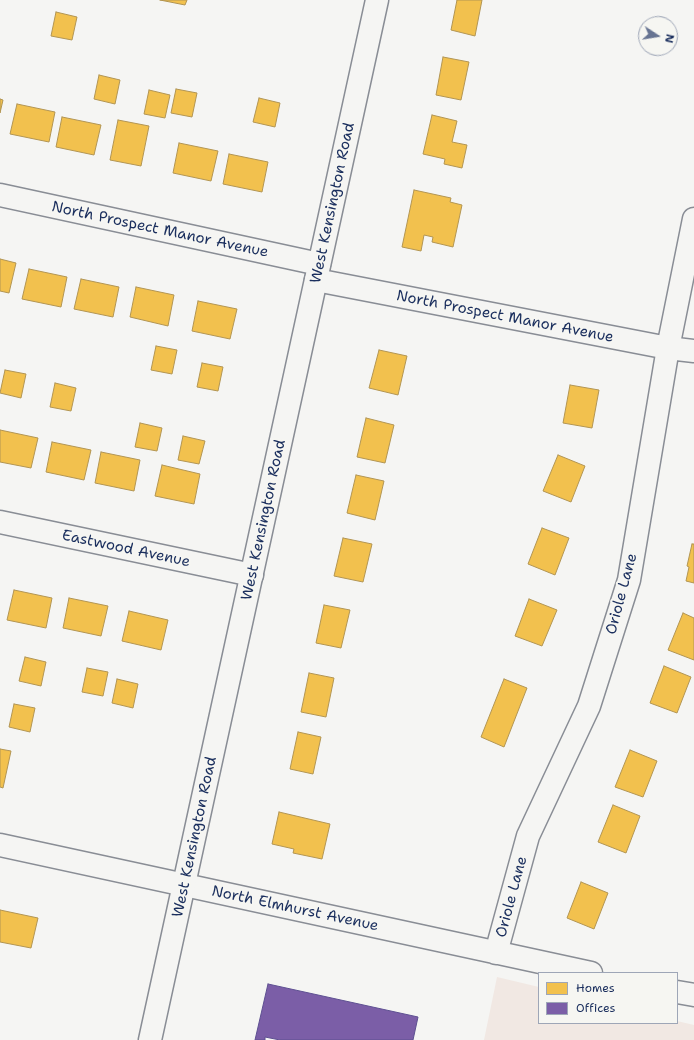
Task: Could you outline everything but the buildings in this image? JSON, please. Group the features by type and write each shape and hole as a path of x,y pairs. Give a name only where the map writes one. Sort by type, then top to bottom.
{"street":[{"name":"West Kensington Road","path":"150,1040 377,0"},
{"name":"North Prospect Manor Avenue","path":"0,195 318,272 668,348 694,351"},
{"name":"Oriole Lane","path":"496,953 528,836 589,706 629,580 668,348 694,219"},
{"name":"Eastwood Avenue","path":"0,522 252,575"},
{"name":"North Elmhurst Avenue","path":"0,845 586,972"},
{"path":"678,992 694,995"}],"shaded area":[{"path":"497,977 538,987 538,1024 678,1024 678,1021 694,1025 694,1040 484,1040"}]}
